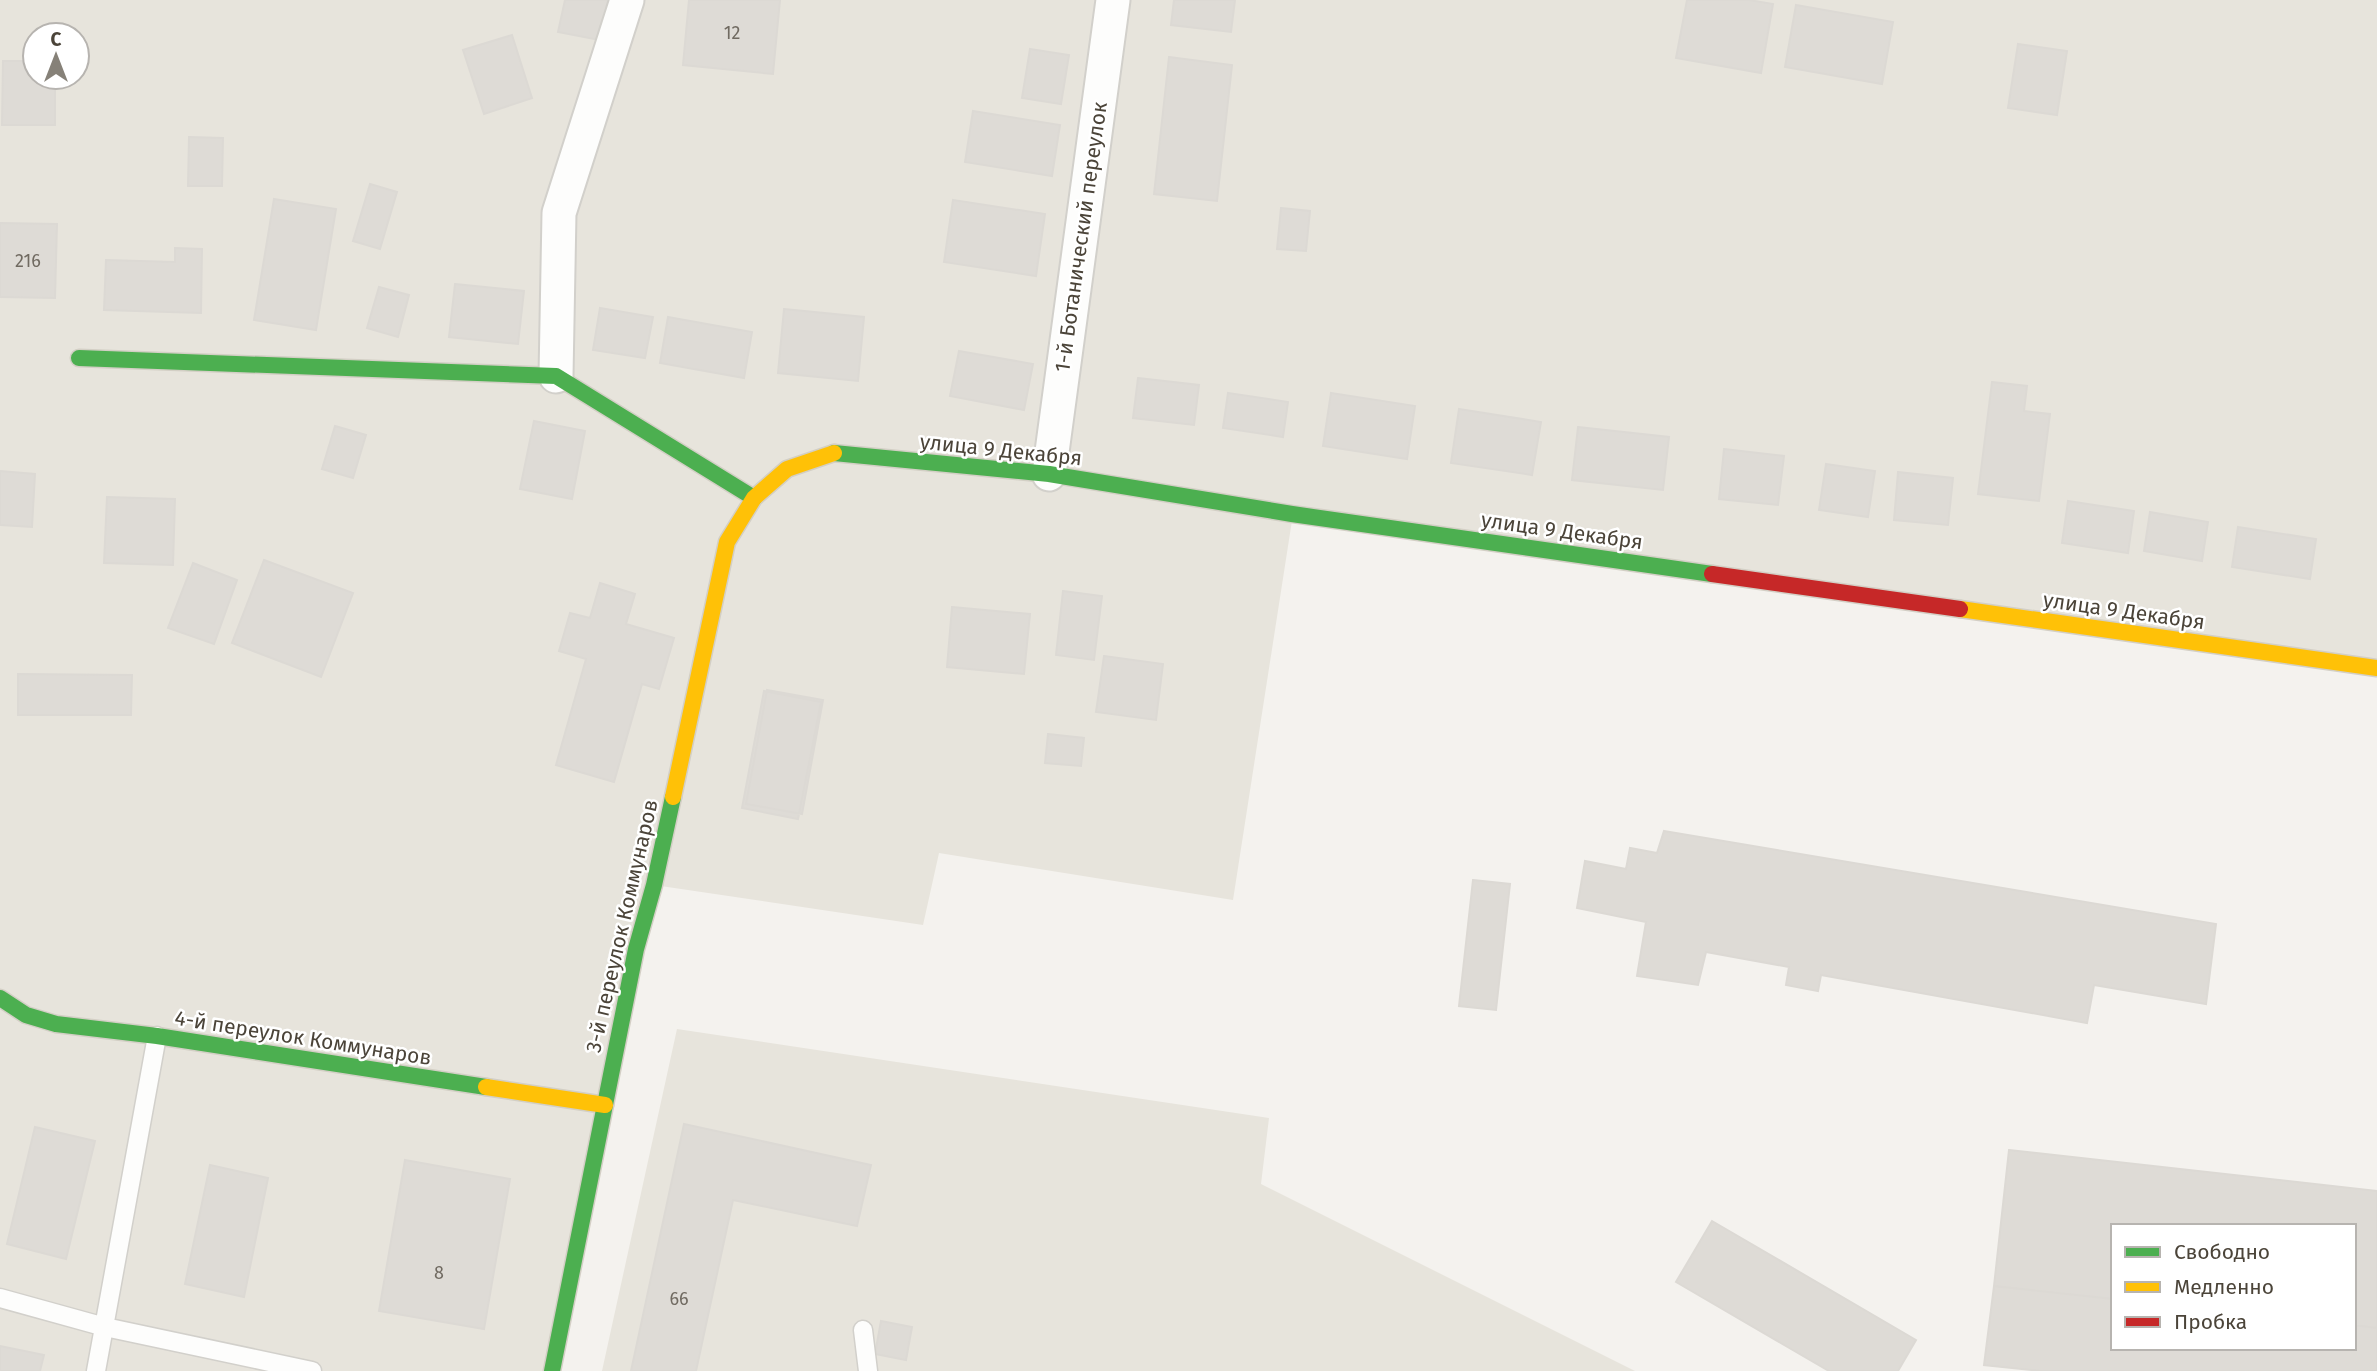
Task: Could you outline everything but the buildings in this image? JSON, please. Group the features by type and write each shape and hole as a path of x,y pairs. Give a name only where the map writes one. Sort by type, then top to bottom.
{"street":[{"path":"556,376 559,213 626,0"},
{"name":"1-й Ботанический переулок","path":"1049,474 1113,0"},
{"path":"79,358 556,376 754,498"},
{"name":"улица 9 Декабря","path":"754,498 786,469 835,453 1049,474 1292,514 2377,668"},
{"name":"3-й переулок Коммунаров","path":"552,1371 636,949 654,885 727,542 754,498"},
{"name":"4-й переулок Коммунаров","path":"0,998 26,1015 56,1024 158,1036 605,1105"}],"lane":[{"path":"96,1371 158,1036"},
{"path":"0,1298 105,1327 312,1371"},
{"path":"863,1331 867,1371"}],"shaded area":[{"path":"0,0 2377,0 2377,668 1293,514 1233,900 939,853 923,925 654,885 552,1371 0,1371"},
{"path":"677,1029 1269,1118 1261,1184 1635,1371 602,1371"}],"traffic: fast":[{"path":"79,358 556,376 754,498"},
{"path":"834,453 1049,474 1292,514 1712,574"},
{"path":"552,1371 636,949 654,885 673,797"},
{"path":"0,998 26,1015 56,1024 157,1036 486,1087"}],"traffic: slow":[{"path":"673,797 727,542 754,498 787,469 834,453"},
{"path":"1960,609 2377,668"},
{"path":"486,1087 605,1105"}],"traffic: jam":[{"path":"1712,574 1960,609"}]}
